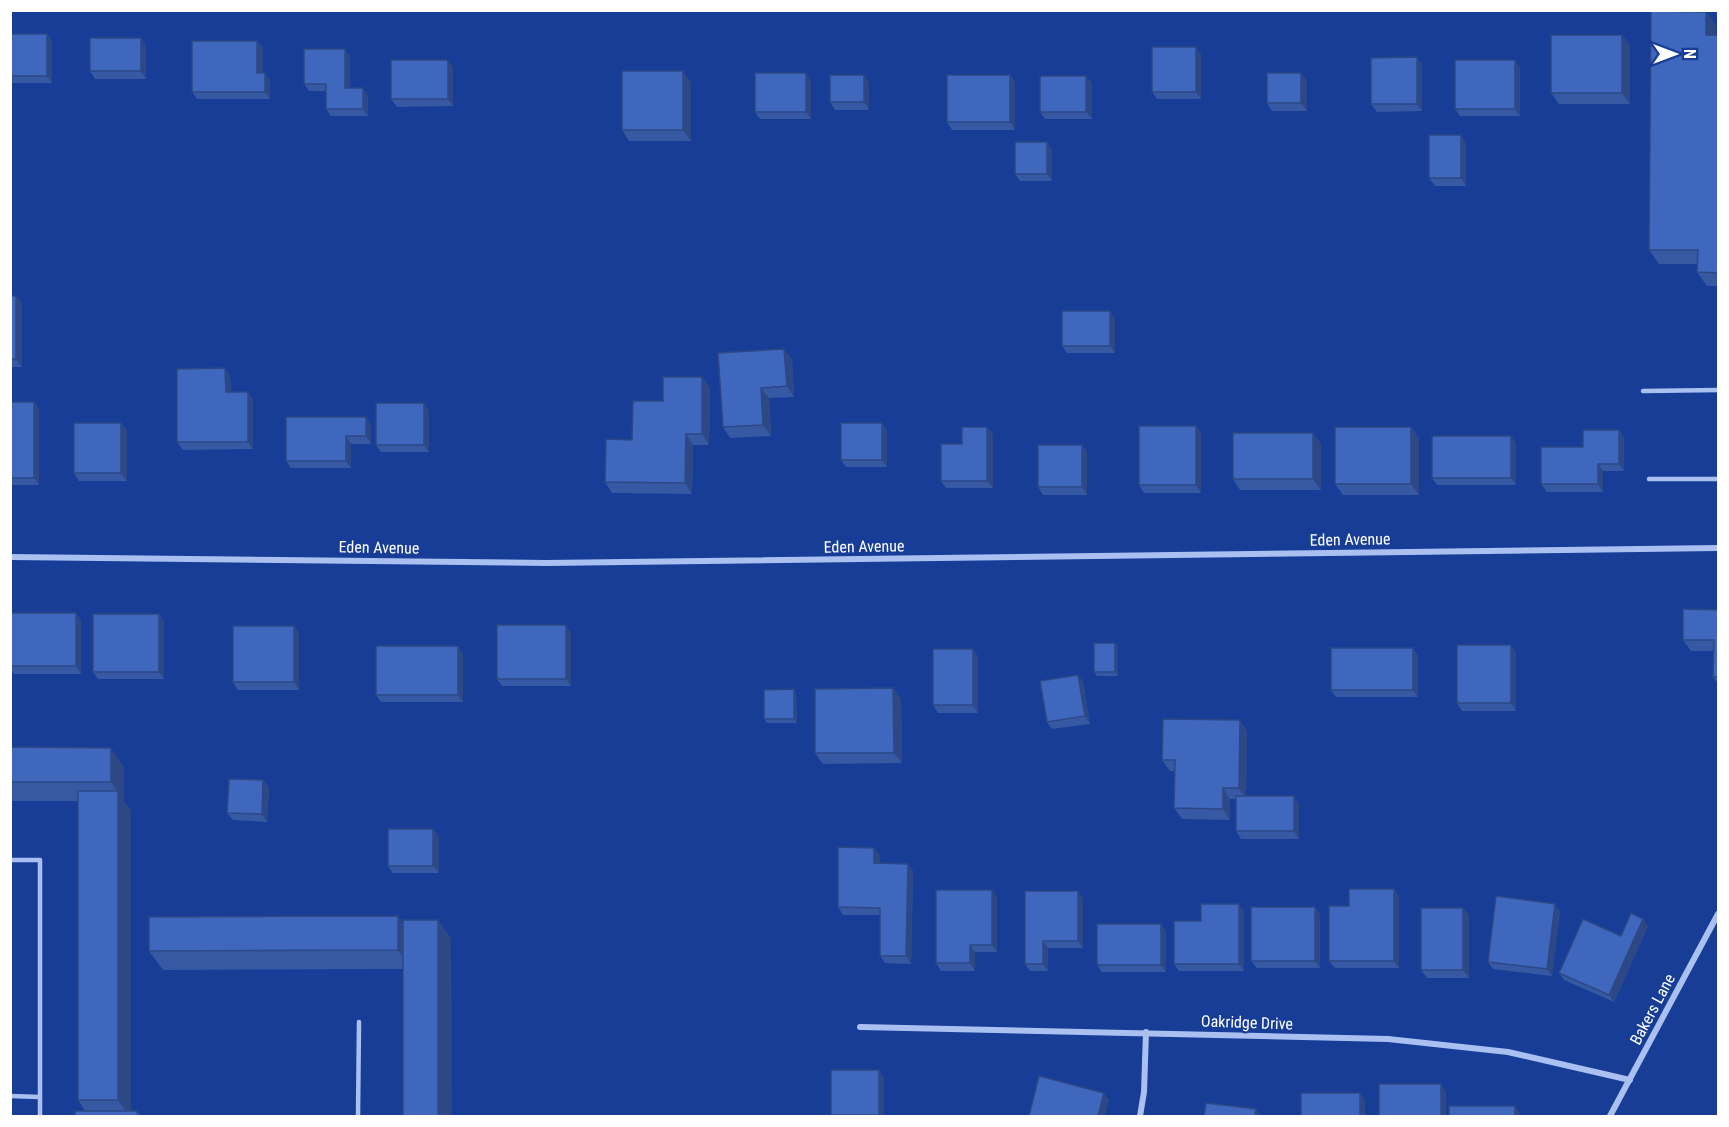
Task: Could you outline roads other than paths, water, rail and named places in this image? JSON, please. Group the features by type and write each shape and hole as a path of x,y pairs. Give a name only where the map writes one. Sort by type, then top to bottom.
{"street":[{"name":"Eden Avenue","path":"10,557 546,563 1719,548"},
{"name":"Bakers Lane","path":"1610,1116 1719,914"},
{"name":"Oakridge Drive","path":"860,1027 1388,1039 1508,1052 1630,1080"},
{"path":"1140,1116 1144,1092 1146,1032"}],"lane":[{"path":"1643,391 1719,390"},
{"path":"1649,478 1719,479"},
{"path":"10,860 40,860 40,1116"},
{"path":"358,1116 359,1022"},
{"path":"10,1096 40,1097"}]}
